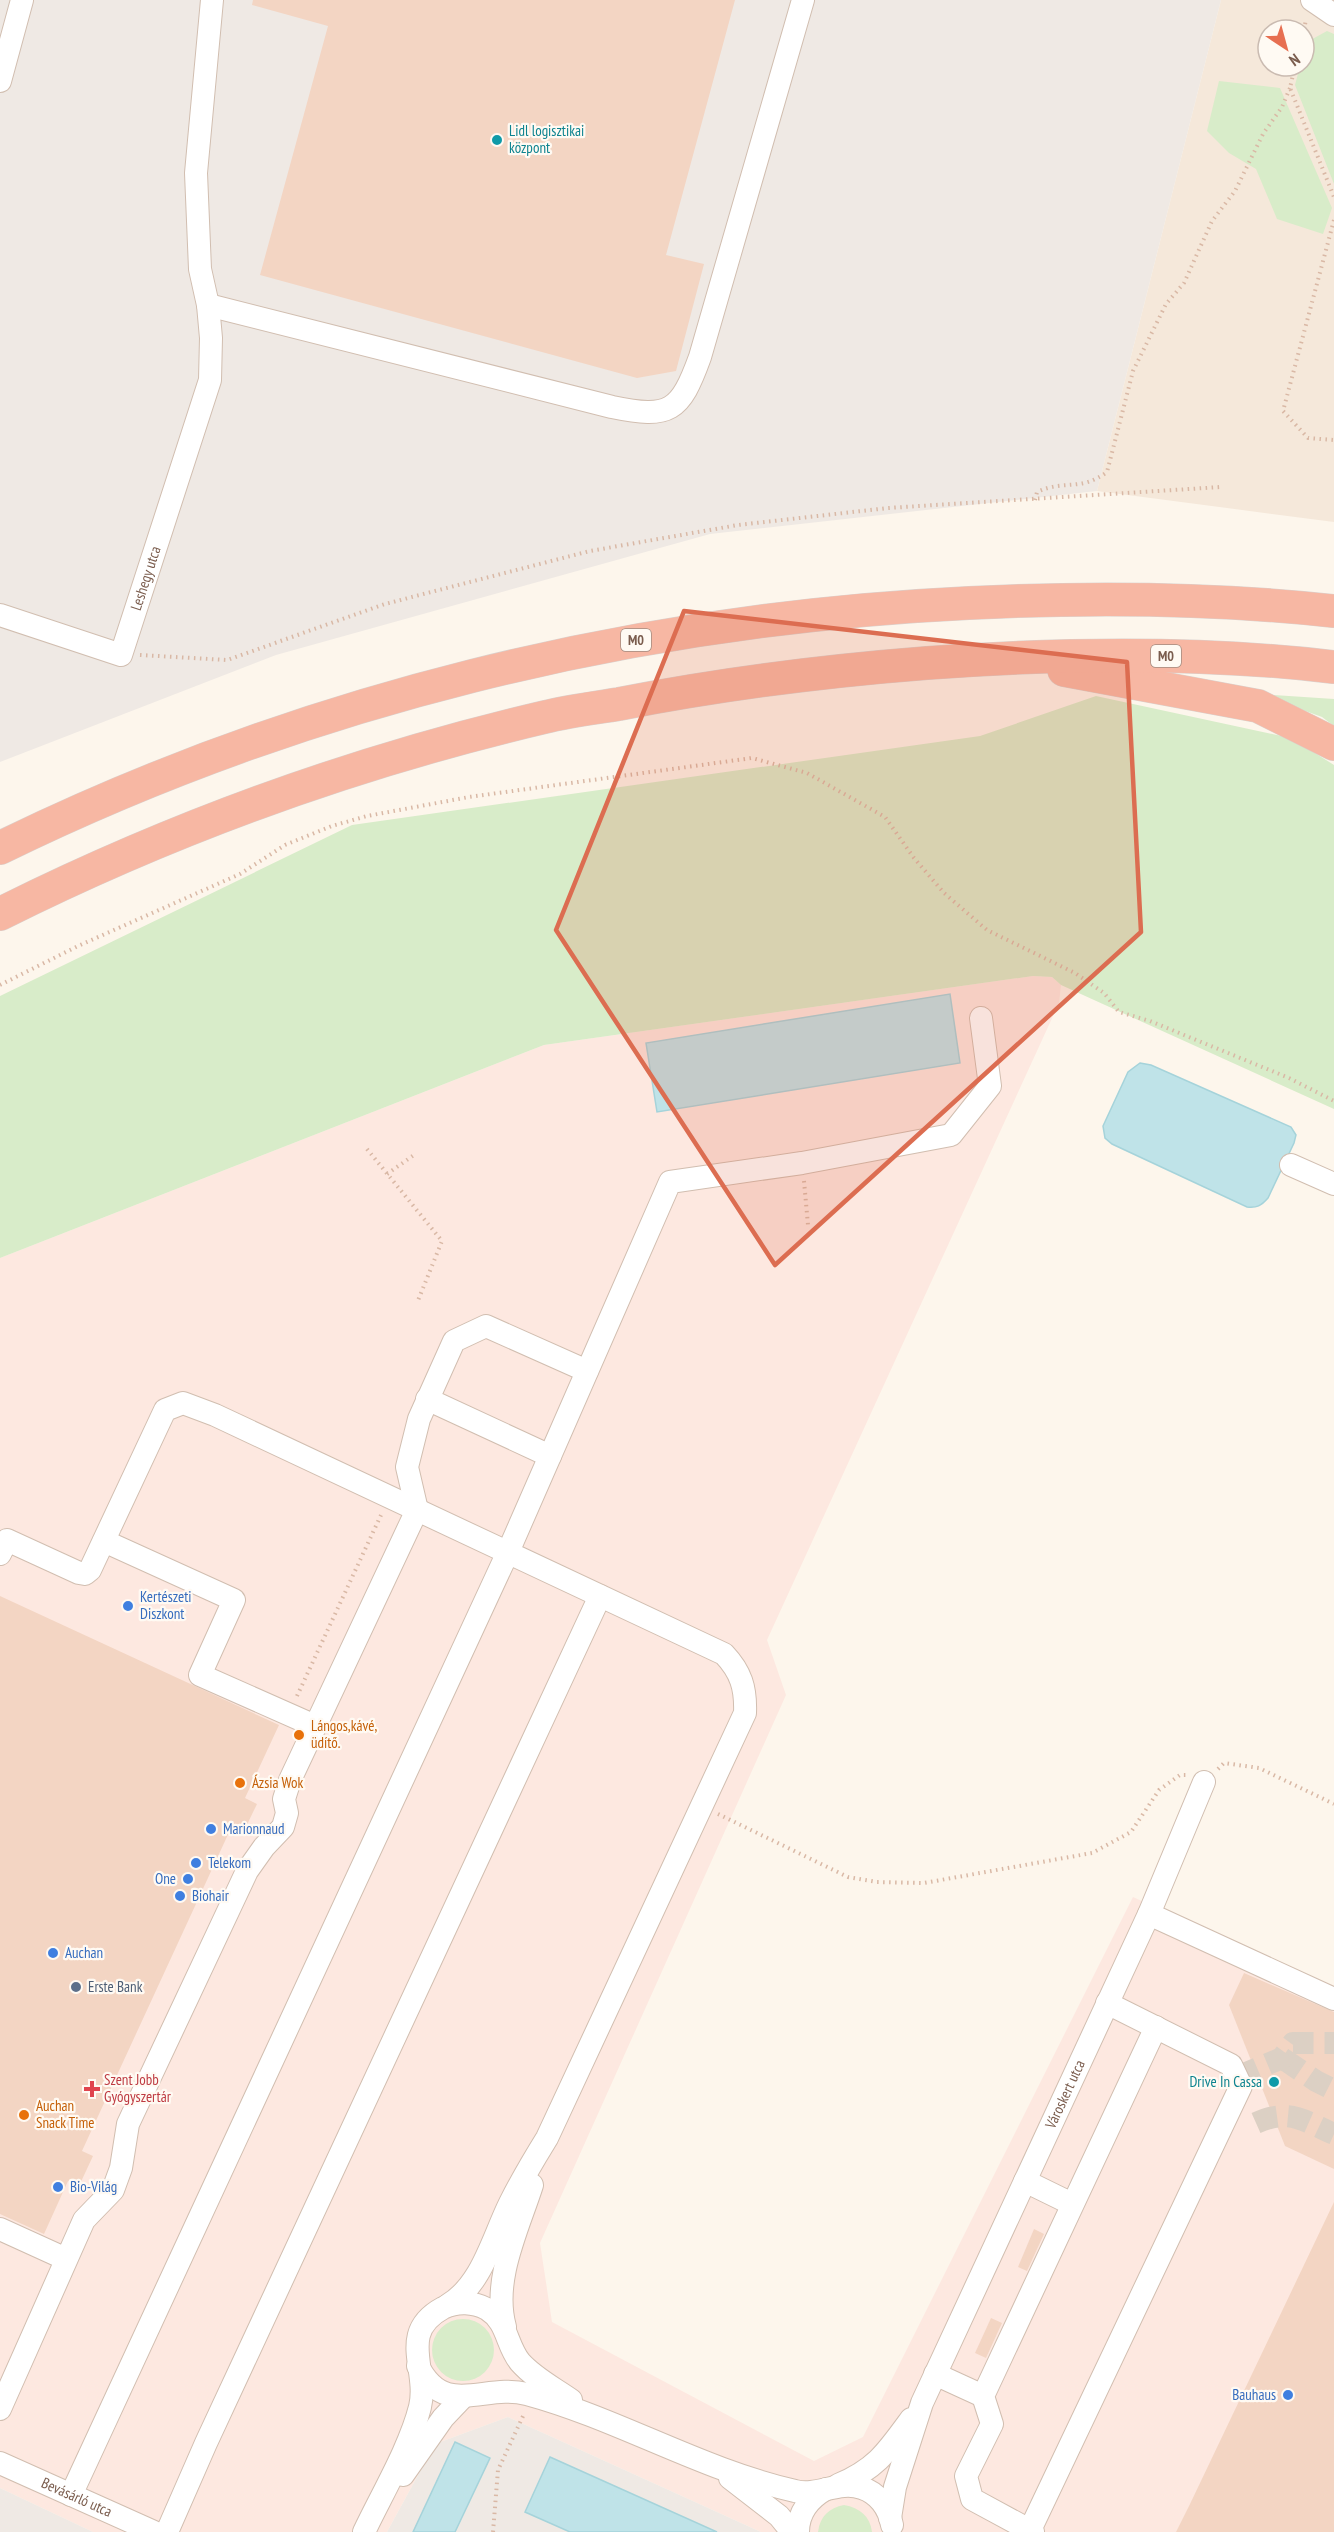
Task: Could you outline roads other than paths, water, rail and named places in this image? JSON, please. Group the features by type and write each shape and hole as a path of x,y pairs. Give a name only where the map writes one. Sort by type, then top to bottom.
{"highway":[{"name":"M0","path":"0,848 100,802 203,760 306,723 413,690 613,644 759,621 901,606 1041,599 1149,598 1334,611"},
{"name":"M0","path":"0,914 106,864 289,792 432,745 549,716 698,689 856,669 997,658 1090,655 1180,656 1264,659 1334,668"},
{"path":"997,658 1258,706 1334,744"}],"street":[{"path":"0,81 22,0"},
{"name":"Leshegy utca","path":"0,615 121,655 210,380 211,338 208,305 200,268 196,173 212,0"},
{"path":"208,305 612,407 654,413 673,406 689,388 700,357 803,0"},
{"path":"1312,0 1334,15"},
{"path":"71,2495 508,1552 670,1182 802,1163 951,1135 990,1086 981,1018"},
{"path":"1291,1165 1334,1184"},
{"path":"0,2409 84,2220 113,2190 121,2168 128,2124 247,1871 264,1847 283,1827 287,1813 284,1799 290,1780 417,1510 407,1467 419,1419 454,1341 486,1326 587,1371"},
{"path":"427,1400 550,1456"},
{"path":"0,1554 7,1540 85,1574 90,1570 165,1410 183,1403 215,1415 724,1654 736,1667 746,1690 745,1713 547,2138 510,2203 477,2275 459,2299 435,2313 424,2323 418,2337 416,2352 421,2395 420,2407 411,2432 365,2532"},
{"path":"104,1541 234,1600 200,1676 315,1726"},
{"path":"167,2532 201,2453 600,1596"},
{"name":"Városkert utca","path":"893,2528 895,2487 922,2403 1149,1914 1198,1778"},
{"path":"1149,1914 1334,1999"},
{"path":"1107,2003 1156,2027 1231,2065 1240,2086 1031,2531 972,2499 966,2476 992,2424 983,2396 1156,2027"},
{"path":"547,2138 502,2283 500,2308 511,2349 521,2363 536,2377 592,2415"},
{"path":"1024,2181 1072,2204"},
{"path":"0,2229 66,2259"},
{"path":"448,2305 474,2304 496,2316 505,2327"},
{"path":"365,2532 442,2418 472,2396 494,2386 509,2363 511,2349"},
{"path":"418,2366 431,2385 451,2396 516,2392 533,2396 592,2415 711,2465 799,2492 833,2487 858,2487 876,2495 893,2528"},
{"path":"935,2374 983,2396"},
{"name":"Városkert utca","path":"833,2487 861,2476 879,2461 922,2403"},
{"name":"Bevásárló utca","path":"0,2463 154,2532"},
{"path":"711,2465 756,2496 779,2516 792,2532"},
{"path":"798,2532 801,2515 807,2504 833,2487"}],"water":[{"path":"950,994 960,1063 657,1112 646,1043"},
{"path":"1140,1063 1151,1065 1291,1127 1296,1135 1294,1143 1268,1198 1263,1203 1256,1207 1247,1207 1112,1144 1105,1138 1103,1126 1128,1072"},
{"path":"455,2442 490,2458 455,2532 413,2532"},
{"path":"550,2457 717,2532 570,2532 525,2512"}],"tunnel":[{"path":"1237,2077 1282,2058 1293,2043 1334,2043"},
{"path":"1282,2058 1334,2090"},
{"path":"1256,2123 1278,2116 1287,2116 1304,2120 1334,2134"}],"place":[{"name":"Lidl logisztikai központ","path":"497,140"},
{"name":"Kertészeti Diszkont","path":"128,1606"},
{"name":"Lángos,kávé, üdítő.","path":"299,1735"},
{"name":"Ázsia Wok","path":"240,1783"},
{"name":"Marionnaud","path":"211,1829"},
{"name":"Telekom","path":"196,1863"},
{"name":"One","path":"188,1879"},
{"name":"Biohair","path":"180,1896"},
{"name":"Auchan","path":"53,1953"},
{"name":"Erste Bank","path":"76,1987"},
{"name":"Drive In Cassa","path":"1274,2082"},
{"name":"Szent Jobb Gyógyszertár","path":"92,2089"},
{"name":"Auchan Snack Time","path":"24,2115"},
{"name":"Bio-Világ","path":"58,2187"},
{"name":"Bauhaus","path":"1288,2395"}]}
